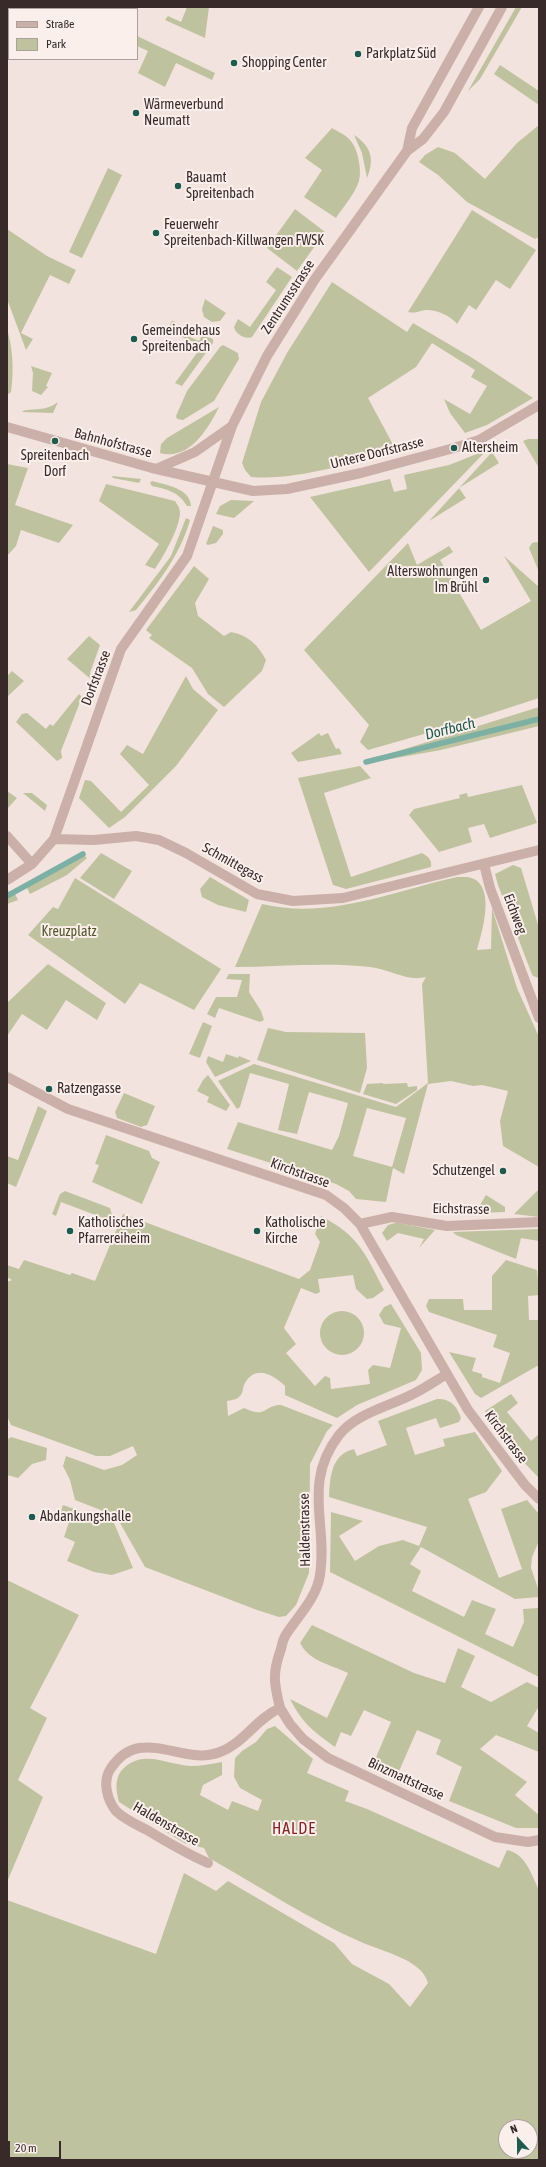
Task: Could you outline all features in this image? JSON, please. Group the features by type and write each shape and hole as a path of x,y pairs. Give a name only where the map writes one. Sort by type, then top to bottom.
{"street":[{"name":"Zentrumsstrasse","path":"407,151 412,128 479,7"},
{"name":"Zentrumsstrasse","path":"213,482 232,426 267,356 315,279 407,151 423,139 444,112 502,7"},
{"name":"Untere Dorfstrasse","path":"213,482 253,491 288,489 360,473 479,440 539,405"},
{"name":"Zentrumsstrasse","path":"156,469 195,452 232,426"},
{"name":"Bahnhofstrasse","path":"7,427 156,469 213,482"},
{"name":"Dorfstrasse","path":"7,880 32,864 54,839 90,732 122,649 187,556 213,482"},
{"path":"7,836 32,864"},
{"name":"Schmittegass","path":"54,839 94,840 136,836 147,837 186,852 257,894 293,901 343,898 539,850"},
{"name":"Eichweg","path":"484,864 490,888 539,1018"},
{"name":"Kirchstrasse","path":"7,1078 68,1108 326,1195 344,1208 360,1224 468,1410 490,1441 525,1485 539,1499"},
{"name":"Eichstrasse","path":"360,1224 392,1217 447,1226 539,1222"},
{"name":"Haldenstrasse","path":"208,1863 188,1854 117,1812 108,1796 106,1786 109,1771 123,1754 140,1748 167,1750 189,1756 205,1756 220,1752 239,1742 259,1722 270,1713 280,1708 275,1687 274,1669 286,1634 308,1604 320,1576 321,1537 317,1493 323,1463 340,1434 366,1414 413,1394 447,1374"},
{"name":"Binzmattstrasse","path":"280,1708 290,1724 303,1739 328,1758 495,1837 528,1842 539,1840"}],"green space":[{"path":"187,7 209,7 205,38 165,20 168,16 181,22"},
{"path":"516,7 522,7 480,79 468,91"},
{"path":"138,36 215,73 212,80 176,63 165,87 138,73 148,51 138,46"},
{"path":"500,65 539,91 539,105 494,74"},
{"path":"539,125 539,237 535,239 467,202 438,175 419,162 425,155 438,147 455,153 485,179 517,143"},
{"path":"332,128 345,135 351,142 357,152 360,171 359,181 355,191 336,218 304,197 322,170 305,158"},
{"path":"354,135 368,148 370,154 371,165 367,178 362,153"},
{"path":"108,168 122,175 82,258 69,252"},
{"path":"295,209 325,232 297,271 267,248"},
{"path":"472,210 536,250 510,289 496,280 476,310 469,305 457,324 448,316 435,311 427,310 414,313 408,312"},
{"path":"7,229 47,256 76,270 69,284 50,275 21,333 33,339 26,350 7,299"},
{"path":"277,267 292,277 252,337 247,338 241,336 236,332 234,327 238,319 250,327 276,290 266,282"},
{"path":"332,282 407,332 413,323 474,359 533,398 487,425 465,433 450,413 444,399 470,414 487,386 471,377 475,370 432,343 416,367 368,398 397,452 324,470 287,476 251,477 245,470 242,463 261,402 287,353"},
{"path":"205,299 226,313 220,321 212,322 204,317 202,309"},
{"path":"172,321 176,322 172,329 199,341 202,335 213,339 213,343 182,386 175,383 202,346 167,330"},
{"path":"7,329 11,344 13,368 11,392 7,395"},
{"path":"223,345 238,353 239,359 214,401 183,420 177,419 176,416 187,391"},
{"path":"31,366 52,373 46,386 48,387 41,395 32,391 33,373"},
{"path":"58,402 53,413 22,412 47,408"},
{"path":"219,407 209,425 189,448 170,454 160,453 161,444 167,438"},
{"path":"528,439 539,439 539,468 523,441"},
{"path":"487,450 369,572 310,497 390,479 394,492 407,489 404,475 449,465"},
{"path":"492,452 499,463 459,488"},
{"path":"7,464 28,468 15,505 73,525 59,543 21,530 16,546 7,556"},
{"path":"112,476 141,479 139,483 113,478"},
{"path":"152,481 182,491 190,500 191,506 187,506 176,494 163,488 152,486 150,483"},
{"path":"106,484 175,501 180,509 179,519 174,534 155,569 145,565 159,544 99,501"},
{"path":"459,488 466,498 429,521"},
{"path":"231,500 254,501 234,518 216,514 220,506"},
{"path":"186,518 190,520 186,533 168,568 136,610 129,612 171,556"},
{"path":"213,526 223,530 223,534 216,543 208,545 206,544"},
{"path":"408,543 417,565 449,546 453,552 440,560 481,630 531,601 504,556 539,587 539,698 459,724 368,750 360,742 369,725 304,650"},
{"path":"532,543 539,543 539,572 529,548"},
{"path":"194,566 209,579 195,603 198,616 224,636 231,632 247,638 256,645 266,660 262,671 224,707 208,694 192,668 149,638 152,635 146,630"},
{"path":"89,636 100,645 90,673 94,678 93,681 67,659"},
{"path":"12,671 24,681 7,697 7,676"},
{"path":"186,676 193,689 218,710 176,766 125,817 109,828 79,798 85,780 91,781 121,812 149,785 120,754 127,745 143,754"},
{"path":"79,694 82,697 61,751 62,758 57,761 16,722 22,714 27,713 46,729 50,724 53,726"},
{"path":"539,707 539,726 441,750 368,763 368,759"},
{"path":"319,733 321,736 328,733 336,749 339,748 342,754 298,762 291,753"},
{"path":"360,766 371,778 324,793 351,877 422,853 430,859 431,867 346,889 333,885 298,778"},
{"path":"522,785 537,823 490,838 484,824 468,828 472,842 439,852 409,815 414,809 460,798 459,795 467,793 468,797"},
{"path":"7,791 17,798 7,809"},
{"path":"23,793 32,793 47,805 45,811"},
{"path":"81,852 87,858 67,875 30,894 25,884 49,872"},
{"path":"101,853 132,871 114,899 80,878"},
{"path":"513,865 521,868 539,928 539,978 533,976 531,972 495,874"},
{"path":"210,877 249,900 246,912 218,905 202,897 200,889"},
{"path":"457,877 466,877 476,880 481,886 486,903 484,923 477,950 491,949 492,908 517,988 539,1037 539,1167 503,1146 500,1121 508,1091 482,1085 473,1086 451,1081 428,1084 404,1174 393,1168 386,1202 356,1199 349,1191 336,1184 227,1149 238,1122 332,1150 339,1136 348,1103 309,1092 297,1134 278,1130 289,1084 250,1073 240,1107 237,1109 218,1081 254,1064 396,1107 428,1083 422,984 426,977 405,977 377,968 353,966 319,965 235,967 262,904 287,908 336,906 361,902","holes":["367,1108 406,1118 392,1167 353,1156"]},
{"name":"Kreuzplatz","path":"75,878 221,969 194,1010 140,983 125,1004 28,935 53,907 58,909"},
{"path":"13,890 18,900 7,904 7,892"},
{"path":"48,964 106,1003 97,1020 66,1000 47,1030 22,1014 7,1036 7,1003"},
{"path":"229,974 250,974 249,992 261,1011 264,1020 260,1022 219,1008 215,1018 207,1014 216,997 237,997 242,980 226,979"},
{"path":"203,1022 212,1026 200,1058 189,1054"},
{"path":"268,1028 286,1032 365,1033 367,1068 360,1093 257,1060"},
{"path":"226,1054 238,1058 239,1056 251,1061 215,1077 206,1062 208,1056 223,1062"},
{"path":"208,1075 230,1105 226,1111 207,1102 209,1097 197,1091 203,1080"},
{"path":"407,1083 408,1087 417,1086 417,1090 396,1104 363,1094 367,1084"},
{"path":"124,1093 155,1106 147,1125 141,1127 117,1118 115,1112"},
{"path":"38,1106 47,1111 16,1187 7,1183 7,1156 18,1160"},
{"path":"106,1135 149,1151 152,1158 160,1162 142,1204 92,1182 99,1165 95,1164"},
{"path":"539,1189 539,1217 514,1214"},
{"path":"65,1191 110,1208 114,1222 61,1202 56,1216 52,1214 60,1194"},
{"path":"486,1195 505,1207 505,1212 475,1213"},
{"path":"123,1214 299,1279 310,1270 320,1242 315,1234 321,1216 334,1223 353,1238 366,1256 384,1290 373,1298 367,1299 356,1289 353,1275 318,1279 320,1292 316,1294 301,1288 284,1328 296,1344 286,1353 315,1386 325,1376 330,1378 331,1389 370,1384 368,1370 373,1365 390,1368 401,1328 384,1324 379,1315 384,1307 391,1304 421,1353 422,1370 416,1380 357,1405 337,1418 285,1395 285,1386 276,1378 265,1373 254,1374 249,1377 244,1385 241,1395 236,1399 227,1401 228,1416 244,1408 262,1412 271,1407 281,1405 333,1425 327,1431 310,1464 309,1573 296,1605 286,1616 279,1617 257,1610 145,1567 116,1516 75,1500 70,1480 63,1466 66,1456 104,1470 122,1465 137,1455 133,1446 110,1456 96,1456 11,1425 7,1416 7,1282 12,1280 7,1277 7,1265 19,1269 24,1260 70,1275 72,1273 95,1281"},
{"path":"395,1223 435,1230 419,1248 424,1239 398,1233 387,1241 382,1233 388,1225"},
{"path":"539,1229 539,1241 521,1238 516,1259 456,1235 453,1232"},
{"path":"506,1260 537,1270 539,1295 528,1296 529,1320 539,1320 539,1365 481,1398 475,1394 449,1352 476,1358 472,1371 482,1374 482,1377 500,1383 510,1353 493,1347 497,1335 429,1312 426,1306 429,1299 463,1299 464,1310 492,1310 492,1276"},
{"path":"338,1311 346,1311 351,1312 358,1317 363,1324 363,1342 358,1349 351,1354 338,1355 330,1352 323,1345 320,1337 320,1329 323,1321 330,1314"},
{"path":"511,1394 518,1403 507,1412 531,1441 539,1434 539,1478 514,1452 485,1411"},
{"path":"437,1399 449,1401 455,1406 461,1418 459,1422 440,1428 436,1418 406,1428 415,1455 445,1446 443,1439 475,1432 502,1471 486,1492 468,1499 499,1578 522,1569 501,1509 527,1500 539,1514 539,1541 532,1557 531,1568 539,1591 539,1597 515,1599 421,1547 410,1564 421,1571 412,1591 464,1617 472,1600 496,1609 485,1634 513,1647 524,1622 523,1609 539,1608 539,1677 330,1572 331,1512 363,1521 339,1536 355,1561 379,1546 403,1540 419,1546 427,1527 329,1497 330,1482 336,1461 346,1452 354,1449 357,1456 387,1445 378,1421"},
{"path":"11,1437 47,1448 46,1460 32,1464 18,1478 7,1475 7,1440"},
{"path":"63,1505 114,1523 133,1568 112,1575 94,1572 67,1561 75,1542 64,1537 70,1519 60,1514"},
{"path":"7,1580 79,1615 30,1708 47,1718 18,1780 43,1797 7,1882"},
{"path":"312,1625 414,1673 445,1683 458,1648 475,1656 461,1687 491,1702 527,1682 539,1688 539,1706 527,1726 539,1733 539,1752 496,1735 480,1749 527,1782 515,1795 539,1815 539,1828 516,1828 449,1801 462,1767 436,1754 441,1740 417,1730 396,1778 372,1767 391,1722 364,1710 351,1736 341,1732 335,1747 315,1732 299,1715 290,1699 327,1718 348,1673 321,1662 304,1649 300,1643"},
{"path":"275,1726 313,1759 307,1773 349,1791 345,1801 367,1809 499,1868 507,1850 514,1852 523,1860 539,1890 539,2160 7,2160 7,1900 156,1954 184,1873 216,1891 228,1881 334,1943 352,1964 389,1984 410,2007 428,1983 418,1968 409,1962 341,1933 303,1913 209,1858 204,1848 184,1843 119,1802 117,1780 124,1768 132,1762 148,1759 191,1766 222,1762 222,1775 203,1785 200,1795 228,1810 232,1801 258,1811 262,1800 240,1788 234,1777 235,1758 242,1751 256,1742 267,1729"}],"waterway":[{"name":"Dorfbach","path":"366,762 539,719"},
{"name":"Dorfbach","path":"7,896 83,854"}],"place":[{"name":"Parkplatz Süd","path":"358,54"},
{"name":"Shopping Center","path":"234,63"},
{"name":"Wärmeverbund Neumatt","path":"136,113"},
{"name":"Bauamt Spreitenbach","path":"178,186"},
{"name":"Feuerwehr Spreitenbach-Killwangen FWSK","path":"156,233"},
{"name":"Gemeindehaus Spreitenbach","path":"134,339"},
{"name":"Spreitenbach Dorf","path":"55,441"},
{"name":"Altersheim","path":"454,448"},
{"name":"Alterswohnungen Im Brühl","path":"486,580"},
{"name":"Ratzengasse","path":"49,1089"},
{"name":"Schutzengel","path":"503,1171"},
{"name":"Katholisches Pfarrereiheim","path":"70,1231"},
{"name":"Katholische Kirche","path":"257,1231"},
{"name":"Abdankungshalle","path":"32,1517"}],"district":[{"name":"HALDE","path":"294,1829"}]}
